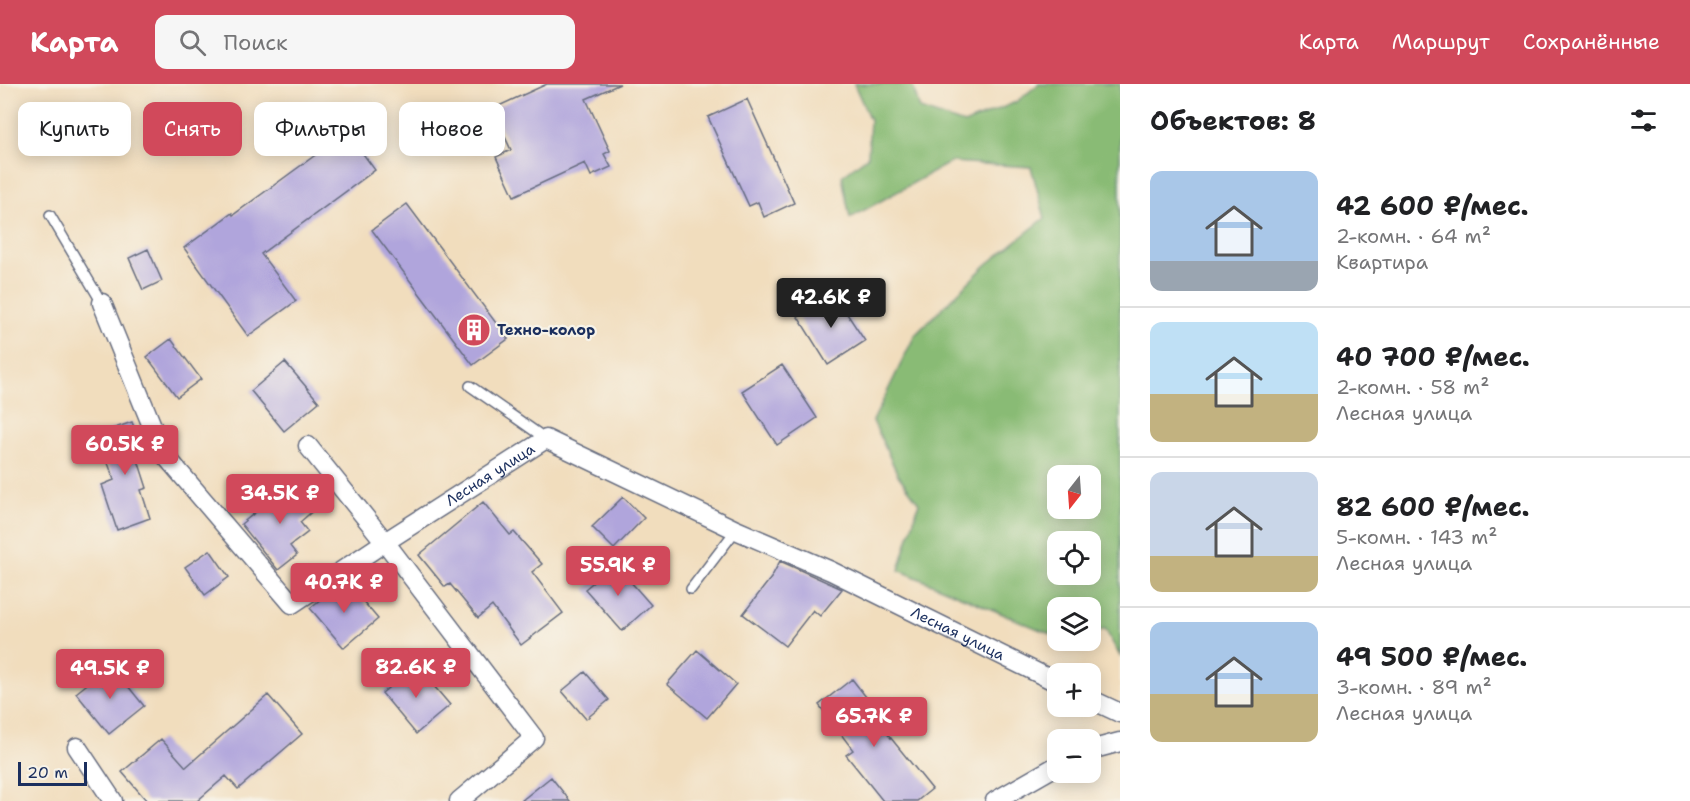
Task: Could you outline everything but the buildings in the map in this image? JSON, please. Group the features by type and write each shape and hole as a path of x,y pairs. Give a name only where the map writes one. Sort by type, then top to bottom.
{"street":[{"name":"Лесная улица","path":"102,303 163,453 292,604 546,439 736,530 831,572 1047,678"},
{"path":"308,446 386,542 534,738 459,801"},
{"path":"1101,704 1120,713"},
{"path":"1101,747 1120,742"},
{"path":"77,747 113,801"},
{"path":"995,801 1047,771"}],"lane":[{"path":"50,215 102,303"},
{"path":"470,386 546,439"},
{"path":"691,588 736,530"}],"green space":[{"path":"854,84 912,84 920,109 964,124 1016,102 1039,84 1120,84 1120,656 1105,629 1101,630 1101,597 1047,597 1047,633 899,570 919,503 898,475 873,421 915,335 986,265 1045,218 1031,167 951,162 850,218 842,176 868,156 870,120"}],"place":[{"name":"Техно-колор","path":"474,330"}]}
